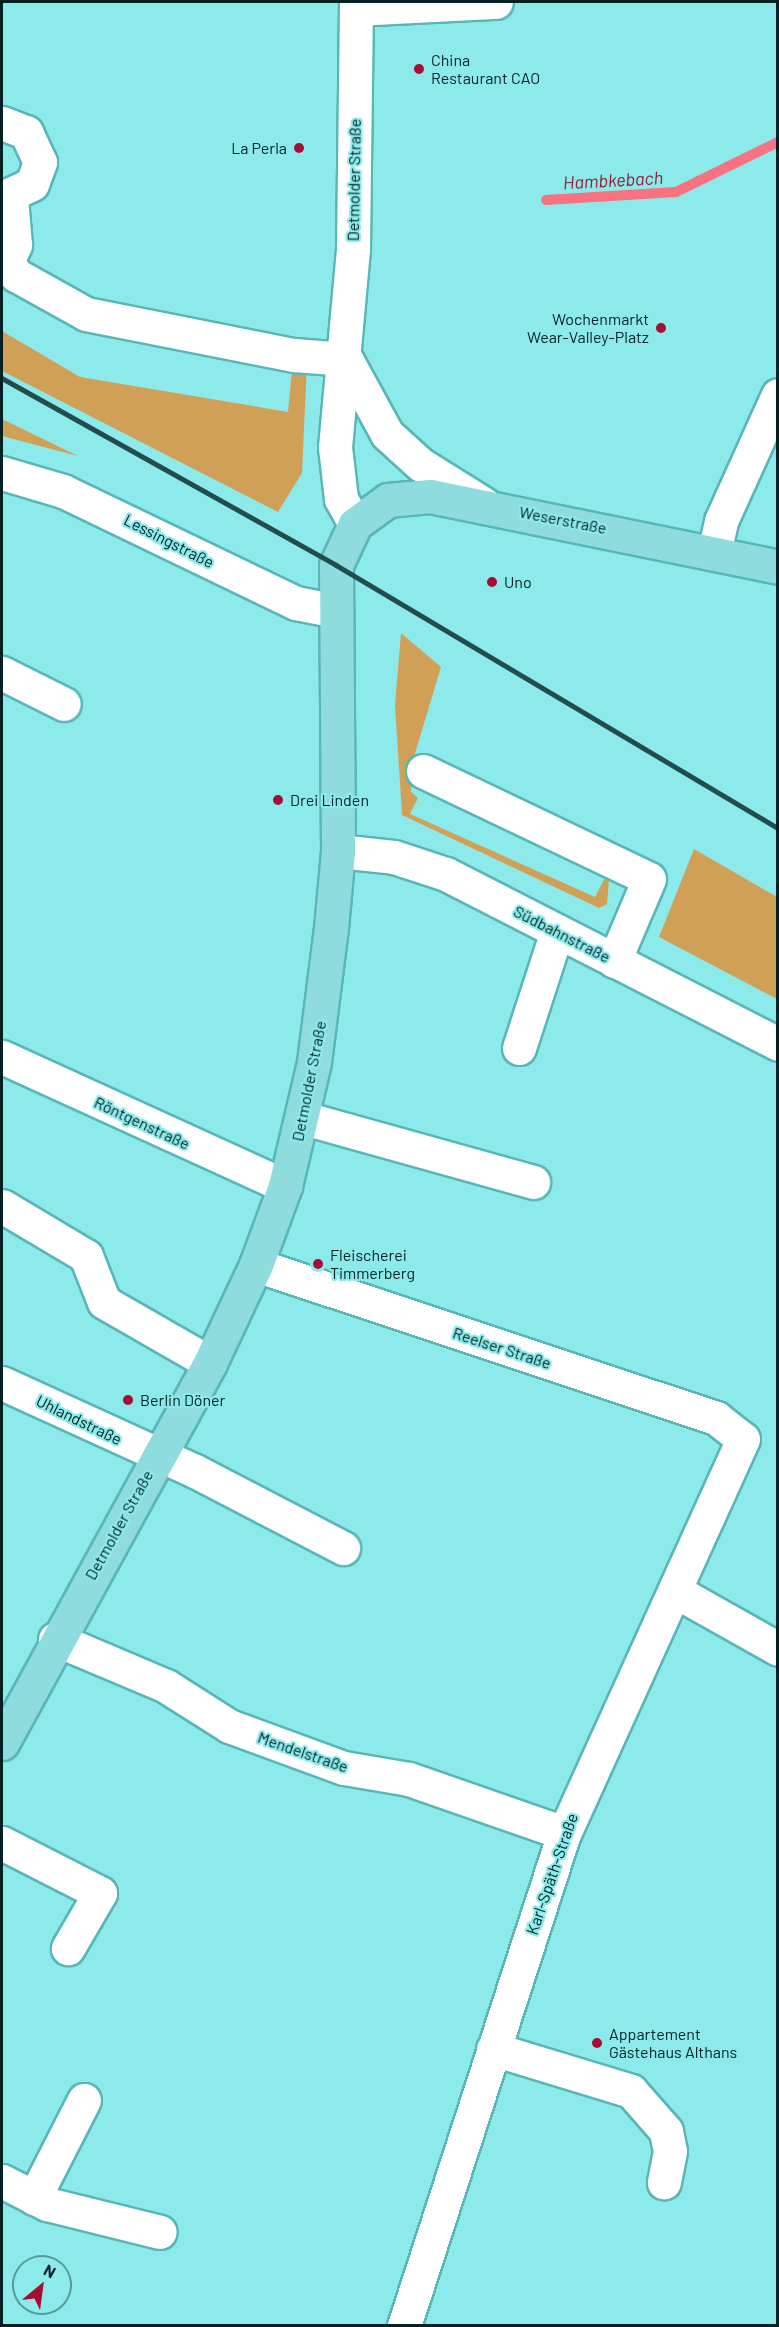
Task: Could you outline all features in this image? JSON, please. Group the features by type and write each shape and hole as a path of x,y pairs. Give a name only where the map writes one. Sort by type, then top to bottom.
{"main road":[{"name":"Weserstraße","path":"355,524 388,500 406,495 484,504 777,567"},
{"name":"Detmolder Straße","path":"2,1743 55,1639 210,1363 256,1265 285,1186 304,1118 322,1014 338,851 336,611 338,551 355,524"}],"street":[{"path":"356,5 496,2"},
{"name":"Detmolder Straße","path":"355,524 341,499 335,447 346,359 353,249 356,5"},
{"path":"2,123 26,132 39,150 38,174 6,197 15,244 5,256 16,275 37,290 86,314 294,355 346,359 387,434 420,464 484,504"},
{"path":"714,552 721,521 777,395"},
{"name":"Lessingstraße","path":"2,473 83,500 296,603 336,611"},
{"path":"2,673 64,704"},
{"path":"423,771 649,879 614,960"},
{"name":"Südbahnstraße","path":"338,851 394,857 446,874 777,1044"},
{"path":"519,1048 558,931"},
{"name":"Röntgenstraße","path":"2,1057 285,1186"},
{"path":"304,1118 533,1182"},
{"path":"2,1206 86,1256 104,1302 210,1363"},
{"name":"Reelser Straße","path":"256,1265 716,1418 743,1439"},
{"name":"Uhlandstraße","path":"2,1383 156,1458 195,1471 343,1548"},
{"name":"Karl-Späth-Straße","path":"404,2325 564,1833 677,1592 743,1439"},
{"path":"677,1592 777,1649"},
{"name":"Mendelstraße","path":"55,1639 166,1686 229,1726 344,1767 409,1779 564,1833"},
{"path":"2,1843 100,1893 68,1948"},
{"path":"494,2049 631,2091 666,2131 670,2151 664,2182"},
{"path":"34,2198 84,2100"},
{"path":"2,2181 34,2198 160,2232"}],"shaded area":[{"path":"2,331 80,377 288,412 293,359 307,363 302,473 278,512 2,371"},
{"path":"2,419 78,456 2,436"},
{"path":"401,633 441,667 413,760 411,792 418,798 410,814 595,897 610,868 607,904 599,908 402,815 395,705"},
{"path":"694,849 777,897 777,999 659,937"}],"waterway":[{"name":"Hambkebach","path":"546,200 676,192 778,142"}],"railway":[{"path":"2,378 336,565 778,828"}],"place":[{"name":"China Restaurant CAO","path":"419,69"},
{"name":"La Perla","path":"299,148"},
{"name":"Wochenmarkt Wear-Valley-Platz","path":"661,328"},
{"name":"Uno","path":"492,582"},
{"name":"Drei Linden","path":"278,800"},
{"name":"Fleischerei Timmerberg","path":"318,1264"},
{"name":"Berlin Döner","path":"128,1400"},
{"name":"Appartement Gästehaus Althans","path":"597,2043"}]}
